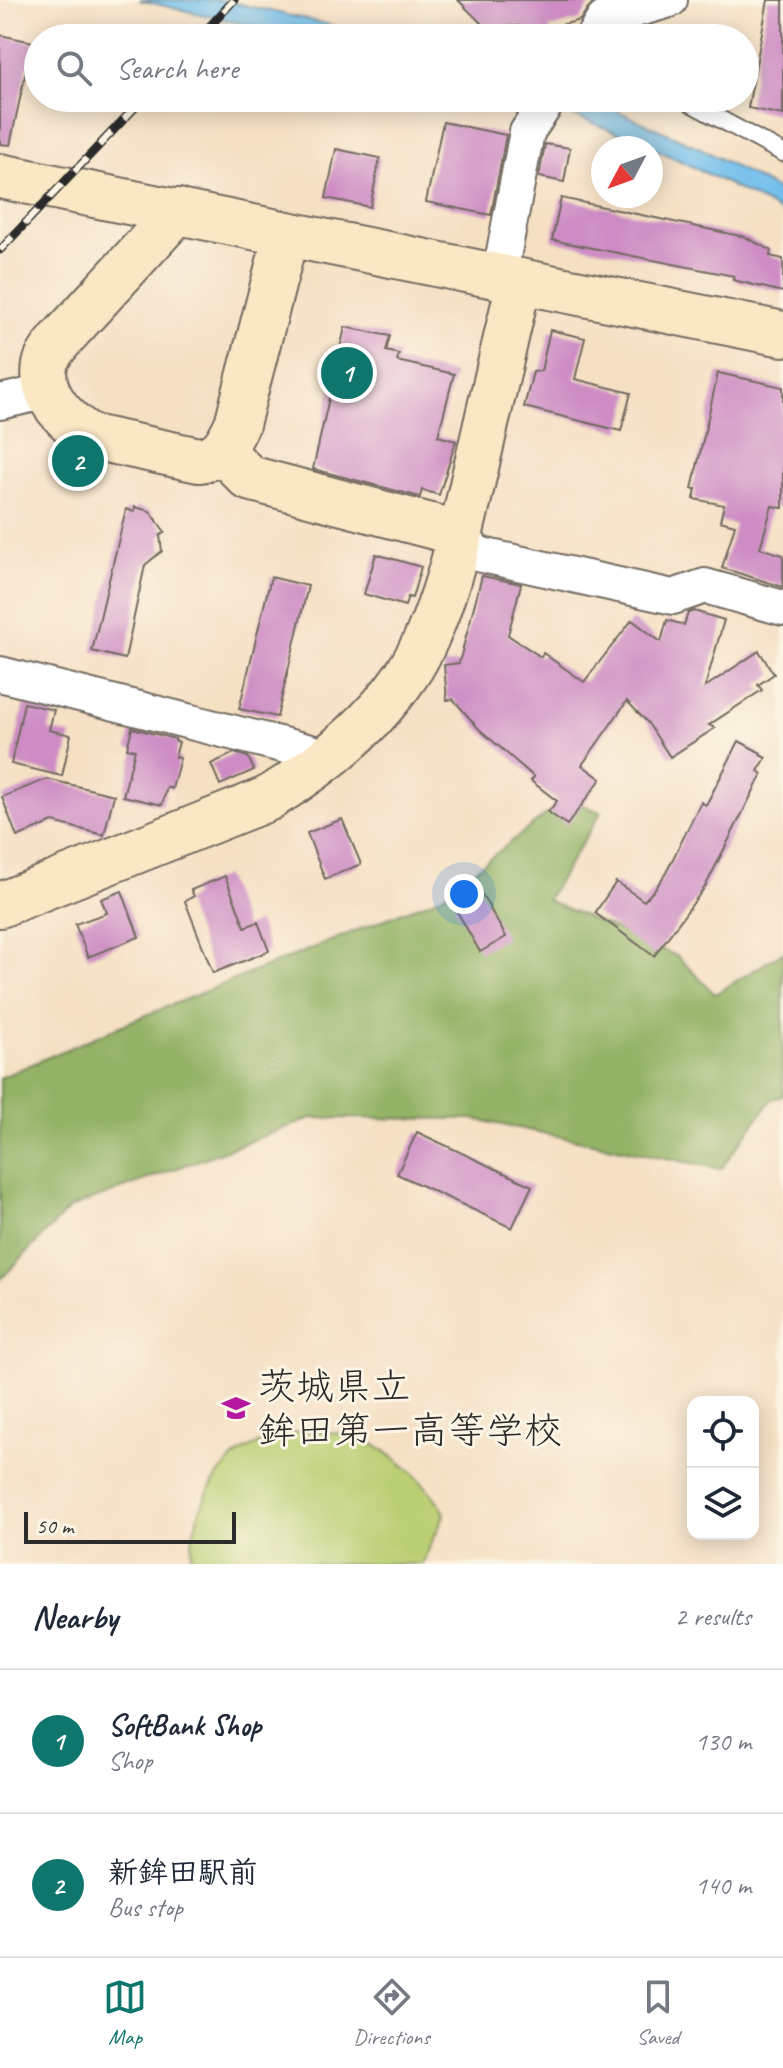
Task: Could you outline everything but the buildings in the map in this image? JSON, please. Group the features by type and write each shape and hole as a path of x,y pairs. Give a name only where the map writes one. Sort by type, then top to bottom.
{"street":[{"path":"601,24 604,19 670,0"},
{"path":"0,905 267,799 330,757 384,705 409,671 440,602 461,534 509,280 527,132 540,112"},
{"path":"0,176 783,334"},
{"path":"178,211 49,355 45,380 55,404 78,429 92,437 199,460 211,459 222,451 237,424 286,235"},
{"path":"0,402 49,391"},
{"path":"222,451 249,478 461,534 475,552 482,555 673,597 705,586 783,608"},
{"path":"0,674 330,757"}],"lane":[{"path":"707,112 783,153"}],"green space":[{"path":"566,799 601,812 547,900 677,956 715,994 783,952 783,1096 772,1099 721,1169 473,1119 312,1118 70,1208 0,1280 0,1078 139,1018 440,897"},
{"path":"305,1430 365,1440 404,1465 423,1483 445,1513 422,1564 191,1564 199,1513 214,1481 225,1468 251,1447"}],"water":[{"path":"139,0 222,0 326,24 243,24"},
{"path":"564,112 619,112 700,148 783,193 783,213 663,153 663,136 624,136"}],"railway":[{"path":"212,24 234,0"},
{"path":"0,250 131,112"}],"place":[{"name":"SoftBank Shop","path":"347,373"},
{"name":"新鉾田駅前","path":"78,461"},
{"name":"茨城県立 鉾田第一高等学校","path":"236,1408"}]}
